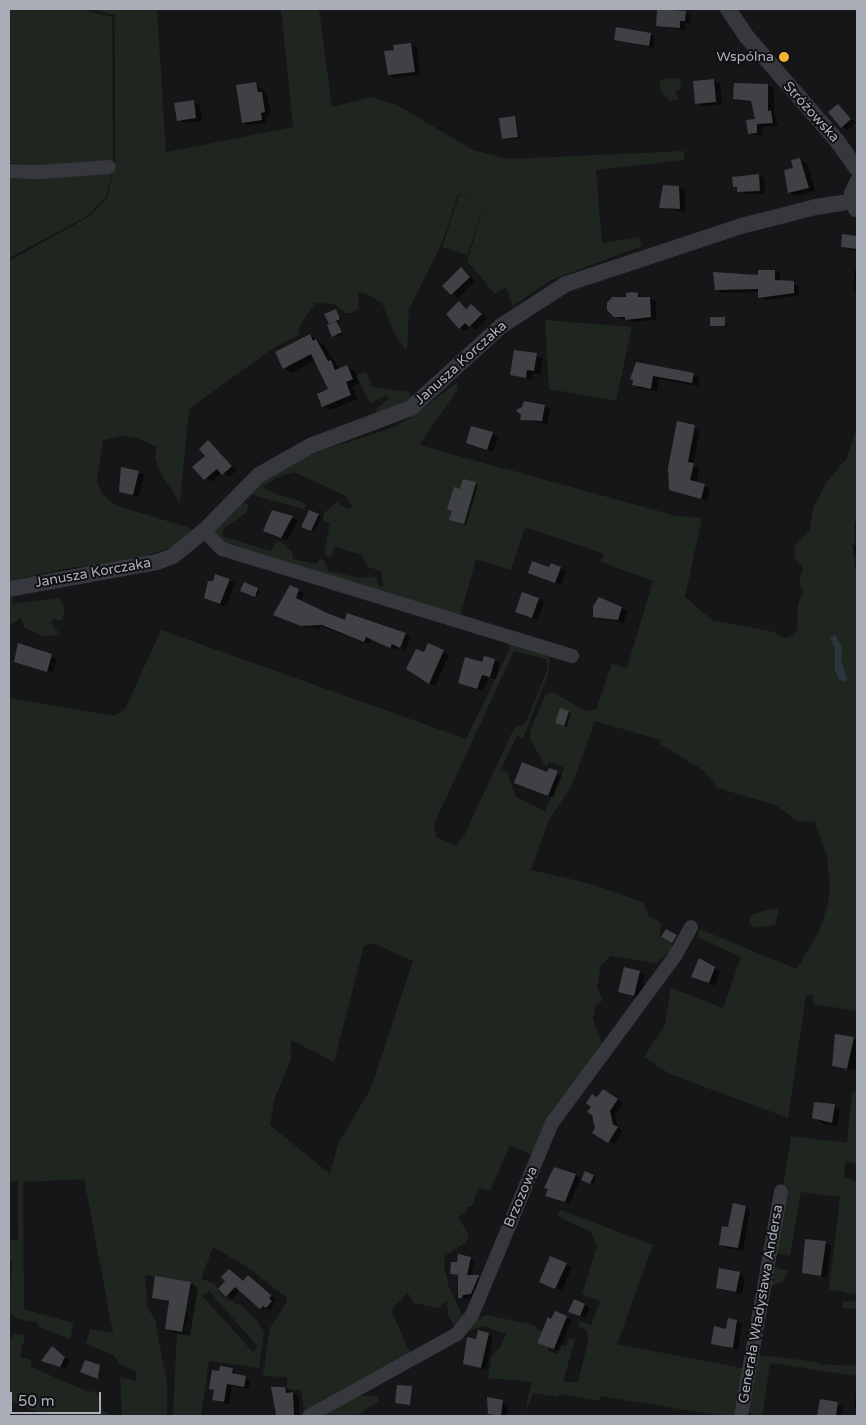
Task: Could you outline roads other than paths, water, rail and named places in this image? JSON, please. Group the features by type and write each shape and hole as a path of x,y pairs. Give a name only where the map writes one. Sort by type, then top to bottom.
{"street":[{"name":"Stróżowska","path":"728,9 746,37 838,142 857,169"},
{"path":"9,171 42,172 109,167"},
{"path":"855,206 857,182"},
{"name":"Janusza Korczaka","path":"9,589 157,562 173,556 204,532 259,475 310,446 411,408 501,326 566,284 634,259 816,206 855,206"},
{"path":"204,532 222,549 572,656"},
{"name":"Brzozowa","path":"310,1416 457,1334 465,1324 472,1315 552,1123 675,956 691,927"},
{"name":"Generała Władysława Andersa","path":"741,1416 781,1192"}],"place":[{"name":"Wspólna","path":"784,57"}]}
